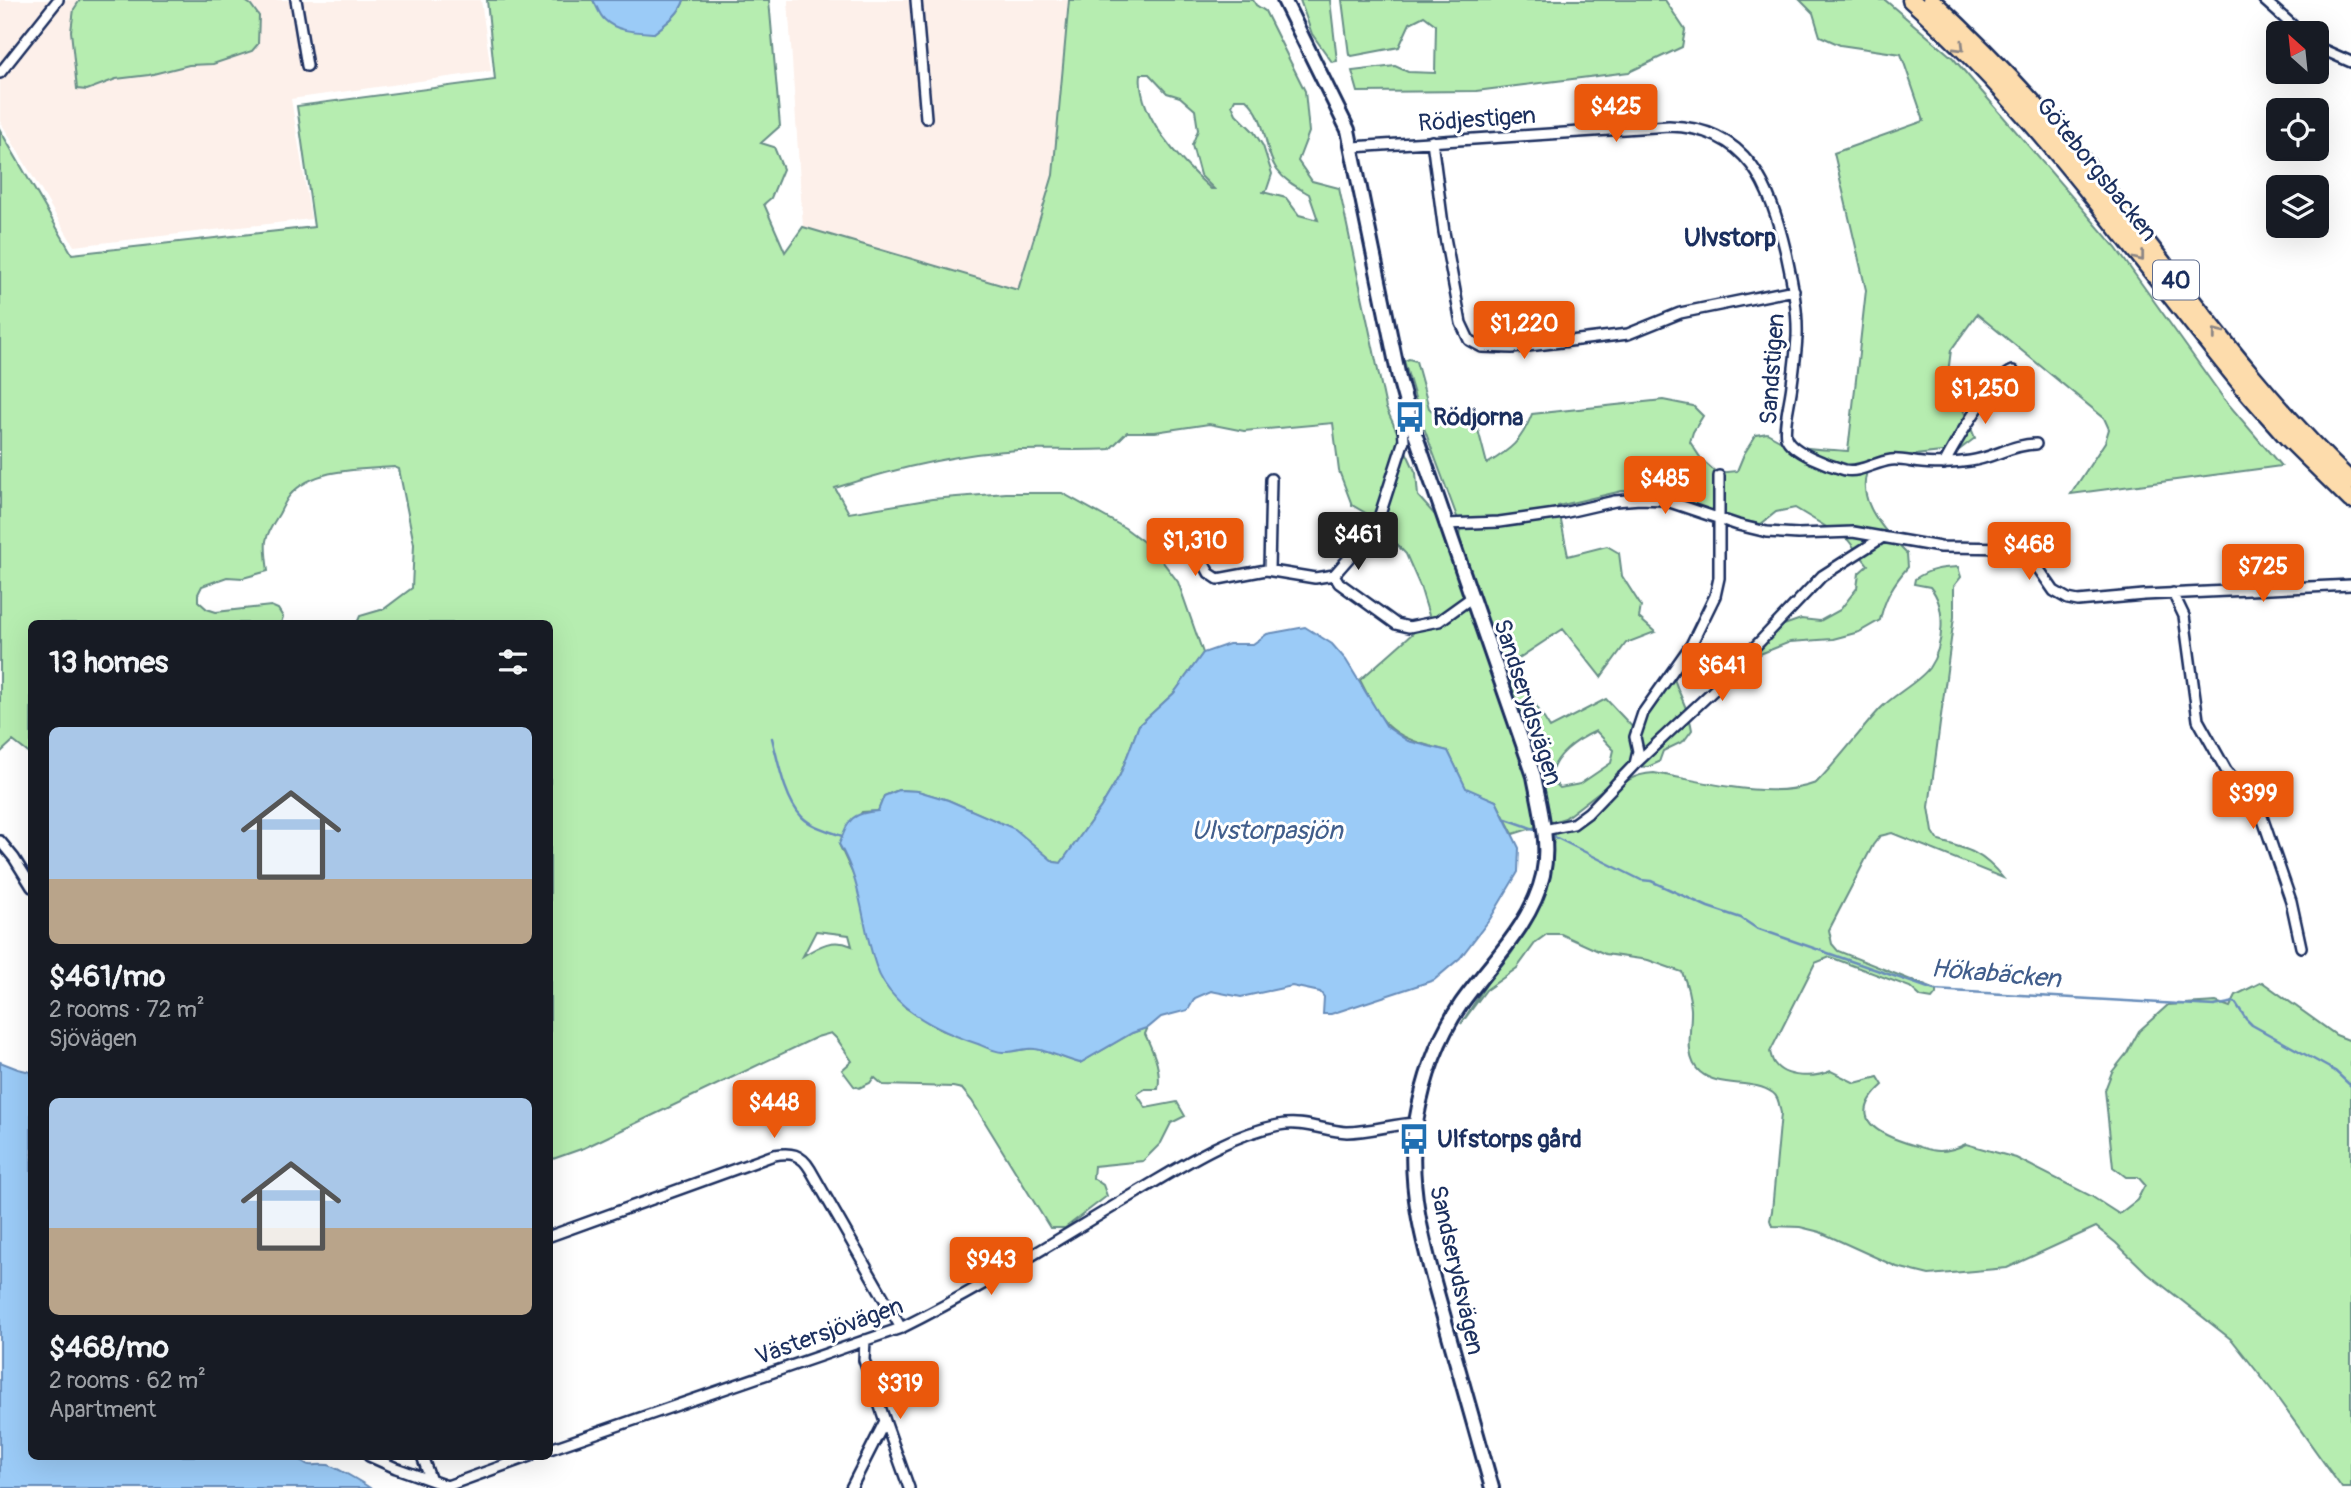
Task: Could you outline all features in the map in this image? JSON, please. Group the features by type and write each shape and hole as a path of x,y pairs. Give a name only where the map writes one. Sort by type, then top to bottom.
{"highway":[{"name":"Göteborgsbacken","path":"1911,0 2032,122 2250,395 2288,438 2351,500"},
{"name":"Göteborgsbacken","path":"1931,0 2002,69 2045,117 2078,155 2250,375 2309,441 2351,482"}],"street":[{"path":"0,73 58,0"},
{"path":"296,0 307,66"},
{"path":"916,0 926,118"},
{"name":"Sandserydsvägen","path":"1284,0 1336,104 1353,147 1386,314 1412,425 1534,776 1544,830 1543,875 1534,901 1516,932 1460,1006 1441,1040 1424,1083 1416,1123 1413,1160 1418,1213 1492,1488"},
{"path":"2264,0 2288,21"},
{"path":"2329,52 2351,62"},
{"name":"Rödjestigen","path":"1353,147 1669,126 1702,130 1736,149 1762,178 1779,225 1794,290"},
{"path":"1432,141 1444,232 1461,323 1469,340 1482,347 1512,348 1628,334 1680,313 1794,290"},
{"name":"Sandstigen","path":"1794,290 1797,337 1786,431 1787,440 1793,447 1834,466 1853,471 1889,460 1944,464 1973,461 2018,446 2036,444"},
{"path":"1944,464 1984,400 2003,376 2012,371"},
{"path":"1180,553 1202,558 1209,573 1218,579 1269,570 1315,578 1334,575 1376,527 1404,440 1403,427 1412,425"},
{"path":"1635,764 1635,737 1643,713 1691,645 1715,596 1719,578 1721,519 1719,476"},
{"path":"1269,570 1271,479"},
{"path":"1445,524 1537,518 1615,501 1664,500 1768,532 1853,533 1940,547 2017,548 2029,555 2054,591 2078,601 2173,593 2351,585"},
{"path":"1544,830 1561,828 1580,818 1714,690 1822,576 1883,537"},
{"path":"1334,575 1339,583 1396,624 1409,627 1439,621 1471,598"},
{"path":"2173,593 2184,616 2197,720 2226,769 2259,807 2287,890 2301,947"},
{"path":"0,841 28,880"},
{"name":"Västersjövägen","path":"553,1448 901,1328 947,1306 1202,1153 1233,1139 1282,1124 1304,1123 1349,1132 1416,1123"},
{"path":"553,1235 774,1155 795,1154 805,1160 901,1328"},
{"path":"864,1340 864,1360 909,1488"},
{"path":"850,1488 885,1421"},
{"path":"378,1460 448,1487 519,1460"},
{"path":"423,1460 430,1478"}],"shaded area":[{"path":"0,0 481,0 491,71 291,99 311,219 74,246 0,121"},
{"path":"788,0 1068,0 1053,175 1019,290 803,227"}],"green space":[{"path":"80,0 244,0 259,16 258,44 252,51 213,64 189,65 149,75 116,79 87,90 77,89 71,31 74,9"},
{"path":"487,0 593,0 595,4 654,33 676,14 684,0 769,0 780,126 761,143 774,147 783,169 771,198 764,204 785,252 803,227 1018,290 1053,175 1069,0 1253,0 1265,11 1305,91 1309,132 1298,161 1312,181 1339,188 1386,408 1416,473 1418,496 1459,542 1460,525 1424,428 1404,361 1409,359 1416,361 1429,408 1449,427 1476,422 1487,464 1514,444 1524,432 1532,414 1663,400 1693,406 1703,416 1690,442 1702,460 1717,473 1737,471 1756,435 1767,433 1797,446 1848,451 1866,290 1834,153 1924,121 1901,54 1840,45 1820,36 1813,13 1800,0 1885,0 1953,58 2116,248 2224,399 2281,466 2071,494 2105,442 2109,429 2104,418 1977,314 1951,350 1948,373 1975,438 1959,450 1871,460 1867,471 1865,492 1872,512 1885,531 1907,554 1908,567 1890,592 1880,620 1859,632 1833,639 1790,642 1760,654 1726,676 1727,667 1781,626 1801,619 1820,621 1840,610 1857,588 1859,573 1868,565 1848,540 1795,508 1776,512 1761,524 1719,516 1670,497 1645,492 1622,491 1558,506 1568,556 1607,546 1619,553 1622,576 1641,606 1639,618 1655,632 1626,643 1601,677 1563,629 1510,664 1550,728 1606,699 1637,732 1671,667 1692,730 1684,741 1663,751 1659,762 1648,767 1634,766 1617,773 1608,785 1565,818 1513,834 1496,801 1466,789 1448,751 1414,741 1392,729 1377,711 1360,680 1413,633 1431,622 1406,554 1369,515 1352,505 1339,471 1333,423 1244,431 1209,424 1155,432 1127,432 1110,449 1019,450 949,458 835,488 849,513 932,499 1006,493 1062,493 1125,528 1153,549 1178,582 1203,653 1174,693 1139,725 1120,775 1061,863 1054,862 1014,829 948,800 917,791 898,790 884,796 878,811 862,812 839,844 858,885 870,942 906,1008 939,1029 1003,1052 1035,1048 1080,1063 1132,1033 1148,1027 1145,1034 1158,1068 1158,1089 1145,1089 1137,1094 1146,1108 1177,1102 1185,1116 1171,1123 1161,1143 1143,1161 1094,1166 1093,1178 1103,1185 1107,1196 1065,1228 1050,1228 962,1089 883,1085 874,1077 870,1083 859,1088 854,1086 842,1070 852,1061 831,1033 817,1037 584,1148 553,1159 553,620 358,620 360,616 384,609 412,588 414,544 399,469 394,467 339,472 312,479 300,486 287,499 267,535 268,571 243,578 227,577 202,586 198,594 198,601 207,609 216,612 271,606 278,609 282,620 28,620 28,753 13,741 0,753 0,130 72,254 314,227 297,106 495,80","holes":["1141,74 1149,74 1167,93 1180,97 1195,110 1198,130 1192,145 1200,175 1214,189 1187,166 1153,122 1141,90","1235,99 1246,99 1253,107 1277,170 1287,181 1309,194 1318,220 1299,215 1286,198 1263,192 1267,189 1272,174 1263,146 1254,132 1236,114 1232,105","1596,731 1614,750 1611,763 1580,784 1560,788 1550,778 1556,763 1573,744","816,931 849,935 852,946 827,944 803,956"]},
{"path":"1300,0 1330,0 1337,61 1332,62 1312,34"},
{"path":"1342,0 1665,0 1685,30 1682,47 1629,72 1476,91 1358,92 1352,71 1395,66 1408,72 1435,73 1436,25 1424,16 1410,23 1399,47 1352,56 1349,55"},
{"path":"1958,567 1961,577 1954,586 1954,617 1929,807 1933,832 1939,841 1975,853 2003,878 1892,833 1880,836 1829,930 1832,944 1838,951 1936,990 1936,994 1932,999 1921,997 1910,987 1830,957 1815,963 1770,1052 1774,1063 1785,1072 1801,1076 1831,1071 1855,1083 1878,1077 1883,1085 1872,1097 1867,1107 1867,1116 1879,1131 1900,1141 1933,1150 1950,1150 1966,1144 2016,1158 2091,1196 2119,1214 2137,1200 2145,1185 2138,1177 2126,1177 2113,1167 2105,1090 2112,1072 2139,1031 2168,1005 2216,1002 2230,1007 2236,995 2262,982 2336,1035 2351,1041 2351,1488 2342,1488 2232,1340 2148,1274 2096,1227 2007,1268 1929,1275 1897,1267 1820,1232 1800,1227 1772,1226 1770,1220 1781,1113 1778,1099 1765,1088 1708,1077 1695,1066 1690,1050 1691,1004 1682,972 1648,960 1605,954 1561,934 1547,934 1536,942 1517,968 1486,990 1461,1024 1533,919 1544,896 1555,834 1593,812 1622,784 1643,774 1654,773 1757,790 1798,788 1816,783 1880,709 1929,668 1938,649 1941,616 1930,587 1914,584 1915,579 1935,570"}],"water":[{"path":"593,0 684,0 676,14 654,33 615,27 601,16"},
{"name":"Ulvstorpasjön","path":"1305,627 1332,644 1346,660 1387,727 1408,741 1448,751 1466,788 1496,801 1519,848 1518,872 1490,919 1460,958 1434,980 1331,1014 1323,1014 1324,997 1320,992 1292,986 1241,997 1211,991 1195,998 1188,1010 1161,1017 1149,1027 1132,1033 1080,1063 1035,1049 1000,1052 990,1049 932,1025 904,1006 892,994 876,966 853,874 839,844 852,819 878,811 884,796 899,790 918,791 948,800 1015,829 1054,862 1061,863 1120,775 1139,725 1174,693 1203,653 1229,644 1253,644 1267,634"},
{"path":"0,1062 28,1071 28,1460 300,1460 309,1465 331,1466 370,1488 0,1488"}],"waterway":[{"path":"772,738 783,780 796,810 811,823 842,836"},
{"name":"Hökabäcken","path":"1506,819 1537,830"},
{"name":"Hökabäcken","path":"1553,836 1641,880 1651,881 1708,907 1741,918 1756,928 1934,990 2214,1006 2235,1002 2252,1025 2335,1071 2351,1086"}],"place":[{"name":"Rödjorna","path":"1410,417"},
{"name":"Ulfstorps gård","path":"1414,1139"}],"district":[{"name":"Ulvstorp","path":"1730,237"}]}
